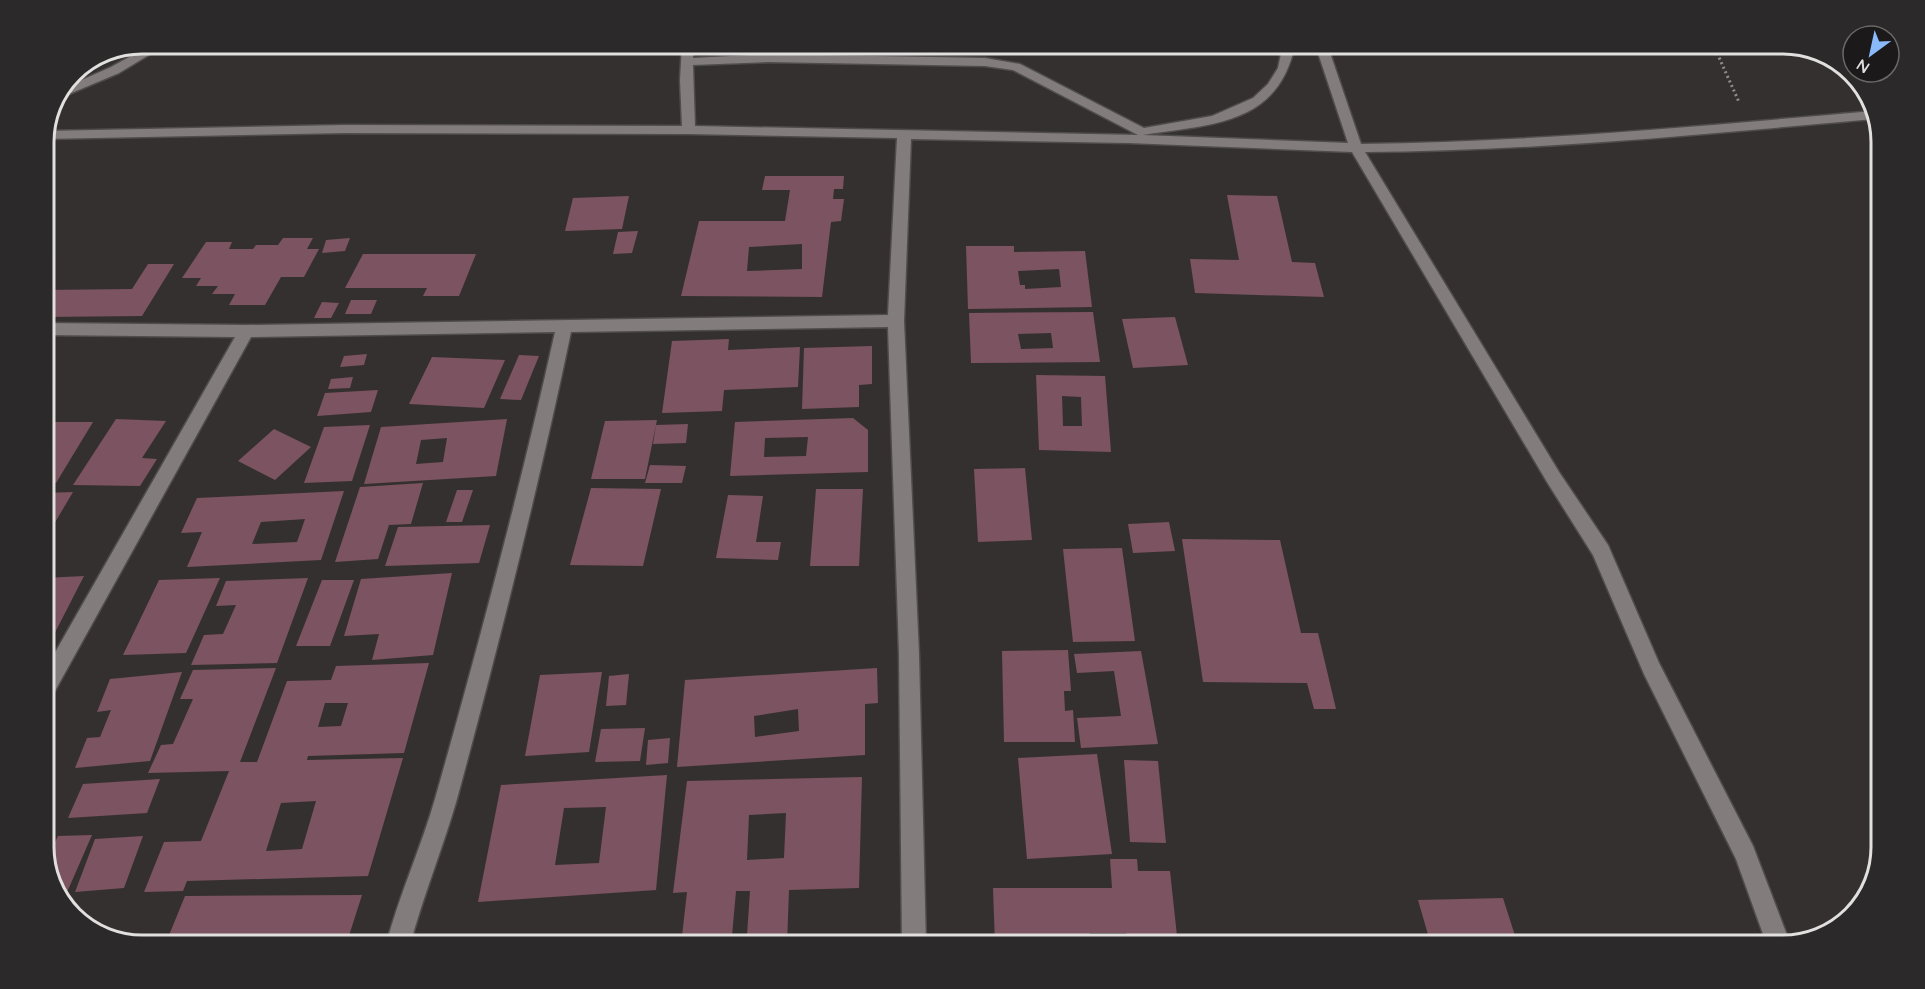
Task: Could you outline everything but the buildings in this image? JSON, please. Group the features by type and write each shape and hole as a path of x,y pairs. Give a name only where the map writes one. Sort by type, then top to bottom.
{"street":[{"path":"73,89 115,70 143,54"},
{"path":"687,54 689,130"},
{"path":"1128,139 1141,132 1192,125 1245,110 1272,89 1289,54"},
{"path":"1324,54 1356,148 1553,477 1601,551 1651,668 1745,854 1775,935"},
{"path":"687,62 768,58 985,62 1016,67 1141,132"},
{"path":"54,135 345,129 689,130 1128,139 1356,148 1508,145 1866,116"},
{"path":"904,135 896,321 909,654 914,935"},
{"path":"54,329 246,332 896,321"},
{"path":"401,935 407,909 445,802 531,481 564,327"},
{"path":"54,673 246,332"}],"path":[{"path":"1717,54 1748,125"}]}
